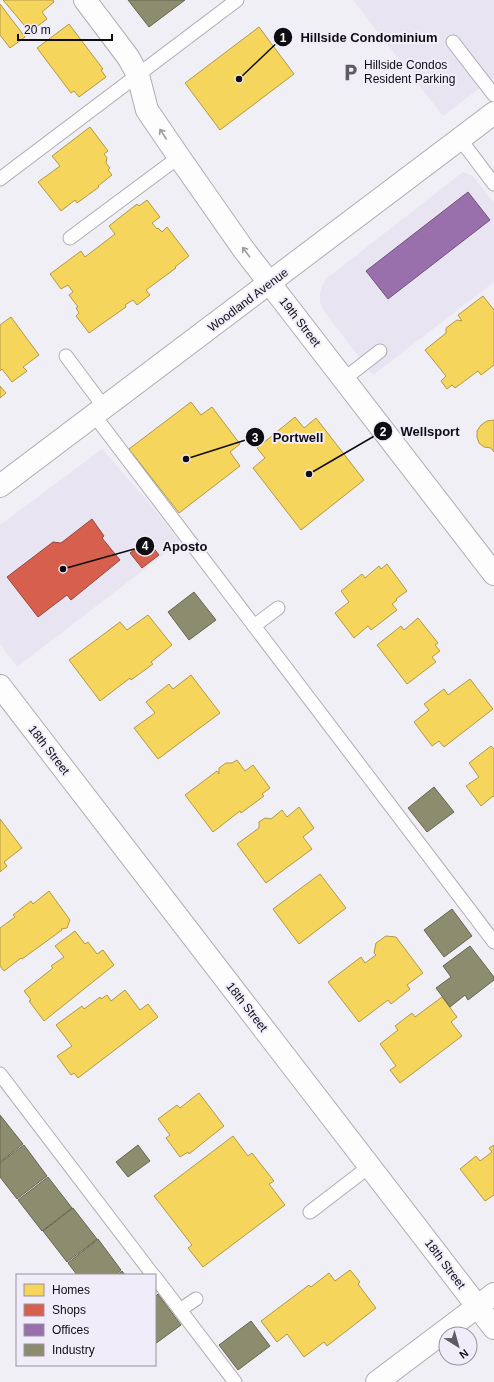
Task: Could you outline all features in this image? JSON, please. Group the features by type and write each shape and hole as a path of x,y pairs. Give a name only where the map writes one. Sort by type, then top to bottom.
{"street":[{"name":"19th Street","path":"85,0 128,57 138,75 147,110 244,250 494,574"},
{"name":"Woodland Avenue","path":"0,486 494,113"},
{"name":"18th Street","path":"0,686 370,1166 486,1301 494,1328"},
{"path":"377,1382 486,1301"}],"lane":[{"path":"0,179 237,0"},
{"path":"452,42 494,96"},
{"path":"460,139 494,184"},
{"path":"70,238 179,158"},
{"path":"344,379 380,351"},
{"path":"66,356 99,411 254,626 494,942"},
{"path":"254,626 278,608"},
{"path":"0,1074 152,1274"},
{"path":"310,1212 370,1166"},
{"path":"156,1279 236,1382"},
{"path":"180,1310 196,1299"}],"shaded area":[{"path":"353,0 494,0 494,77 443,116"},
{"path":"463,172 473,176 494,203 494,282 373,375 323,310 320,302 322,286 327,278"},
{"path":"102,449 146,499 180,542 17,667 0,644 0,525"}],"building: Homes":[{"path":"3,0 53,0 54,2 42,12 47,19 31,31"},
{"path":"0,4 25,37 10,48 0,35"},
{"path":"69,24 103,69 101,70 106,77 79,97 74,91 71,93 37,48"},
{"path":"259,27 294,74 220,130 185,83"},
{"path":"90,127 108,151 104,154 107,158 106,163 110,168 108,170 112,175 98,186 99,187 77,203 75,200 61,211 38,182 60,166 52,156"},
{"path":"147,200 160,217 152,223 162,232 167,227 189,256 175,267 176,268 146,290 150,295 137,305 133,300 125,305 126,307 89,333 76,316 79,313 76,308 78,307 69,295 73,292 68,285 61,289 50,274 81,251 85,257 115,234 109,226 137,204 139,206"},
{"path":"483,296 494,310 494,365 481,375 478,371 455,388 452,385 447,389 441,381 446,376 425,350 446,333 446,328 457,320 462,321 458,315"},
{"path":"11,317 39,355 23,367 27,371 12,382 2,369 0,371 0,325"},
{"path":"0,386 6,393 0,398"},
{"path":"191,402 201,415 212,407 240,444 230,452 240,466 179,513 129,449"},
{"path":"295,417 304,428 316,418 364,480 301,530 253,468 265,458 257,448"},
{"path":"494,420 494,452 491,448 484,447 479,443 477,431 481,425 487,421"},
{"path":"387,564 407,591 392,604 397,610 371,630 368,626 354,638 335,613 349,602 341,591 362,574 365,578 379,566 381,569"},
{"path":"148,615 172,645 151,662 153,664 131,680 130,678 100,701 69,660 120,622 127,630"},
{"path":"418,618 438,643 435,645 440,651 432,657 436,662 407,684 377,645 401,626 404,630"},
{"path":"191,675 220,713 158,759 134,728 155,713 146,702 169,684 173,689"},
{"path":"470,679 493,709 444,747 439,741 432,746 414,722 429,710 424,704 444,689 448,695"},
{"path":"491,746 494,749 494,797 493,796 481,806 466,786 479,777 469,763"},
{"path":"237,760 245,771 253,765 270,788 262,794 264,796 241,813 240,811 213,832 185,795 217,771 219,774 219,768 226,763 232,763"},
{"path":"299,807 314,828 303,837 312,849 266,883 237,844 259,828 259,822 265,818 271,819 282,810 287,817"},
{"path":"0,819 22,848 4,862 7,866 0,872"},
{"path":"320,874 346,908 299,944 273,909"},
{"path":"49,891 70,920 67,928 61,929 62,930 4,971 0,966 0,928 15,917 13,915 31,901 33,904"},
{"path":"75,931 85,944 88,942 97,954 103,950 114,965 44,1021 29,1001 31,1000 24,991 53,968 51,966 64,957 55,946"},
{"path":"386,936 396,937 423,973 407,985 410,989 391,1004 388,1000 359,1022 328,982 361,957 365,963 376,955 374,953 376,943"},
{"path":"125,990 140,1010 148,1004 158,1017 78,1078 74,1073 71,1075 57,1056 72,1046 56,1025 82,1006 84,1009 100,997 101,999 107,995 111,1001"},
{"path":"442,997 457,1017 451,1022 462,1036 400,1083 390,1070 396,1066 380,1044 398,1030 395,1026 412,1013 415,1017"},
{"path":"199,1093 224,1126 189,1154 188,1152 180,1157 166,1138 170,1135 158,1119 177,1105 180,1108"},
{"path":"233,1136 248,1156 252,1153 274,1181 269,1184 285,1205 203,1267 188,1248 192,1245 154,1196"},
{"path":"494,1145 494,1195 485,1201 460,1169 476,1156 480,1161 492,1152 489,1148"},
{"path":"350,1270 360,1282 358,1284 376,1308 327,1346 324,1342 304,1357 287,1334 277,1342 261,1321 309,1285 311,1287 329,1273 335,1281"}],"building: Shops":[{"path":"92,519 104,536 102,538 120,560 71,600 67,595 38,617 7,577 53,542 61,543"},
{"path":"147,540 159,555 142,568 130,553"}],"building: Offices":[{"path":"468,192 490,220 388,299 366,271"}],"building: Industry":[{"path":"128,0 185,0 149,27"},
{"path":"194,592 216,620 189,640 168,612"},
{"path":"434,787 454,812 427,832 408,808"},
{"path":"452,909 472,936 444,957 424,930"},
{"path":"470,946 494,977 494,980 468,1000 465,995 450,1007 436,988 451,977 443,966"},
{"path":"0,1115 23,1144 0,1162"},
{"path":"24,1145 47,1176 17,1199 0,1177 0,1163"},
{"path":"138,1145 150,1161 128,1177 116,1162"},
{"path":"48,1177 72,1208 42,1231 18,1200"},
{"path":"73,1208 97,1239 67,1262 43,1231"},
{"path":"98,1239 121,1270 116,1274 76,1274 68,1263"},
{"path":"158,1294 181,1325 156,1343 156,1296"},
{"path":"251,1321 270,1346 238,1370 219,1345"}],"place":[{"name":"Hillside Condos Resident Parking","path":"351,72"},
{"name":"Hillside Condominium","path":"239,79"},
{"name":"Portwell","path":"186,459"},
{"name":"Wellsport","path":"309,474"},
{"name":"Aposto","path":"63,569"}]}
